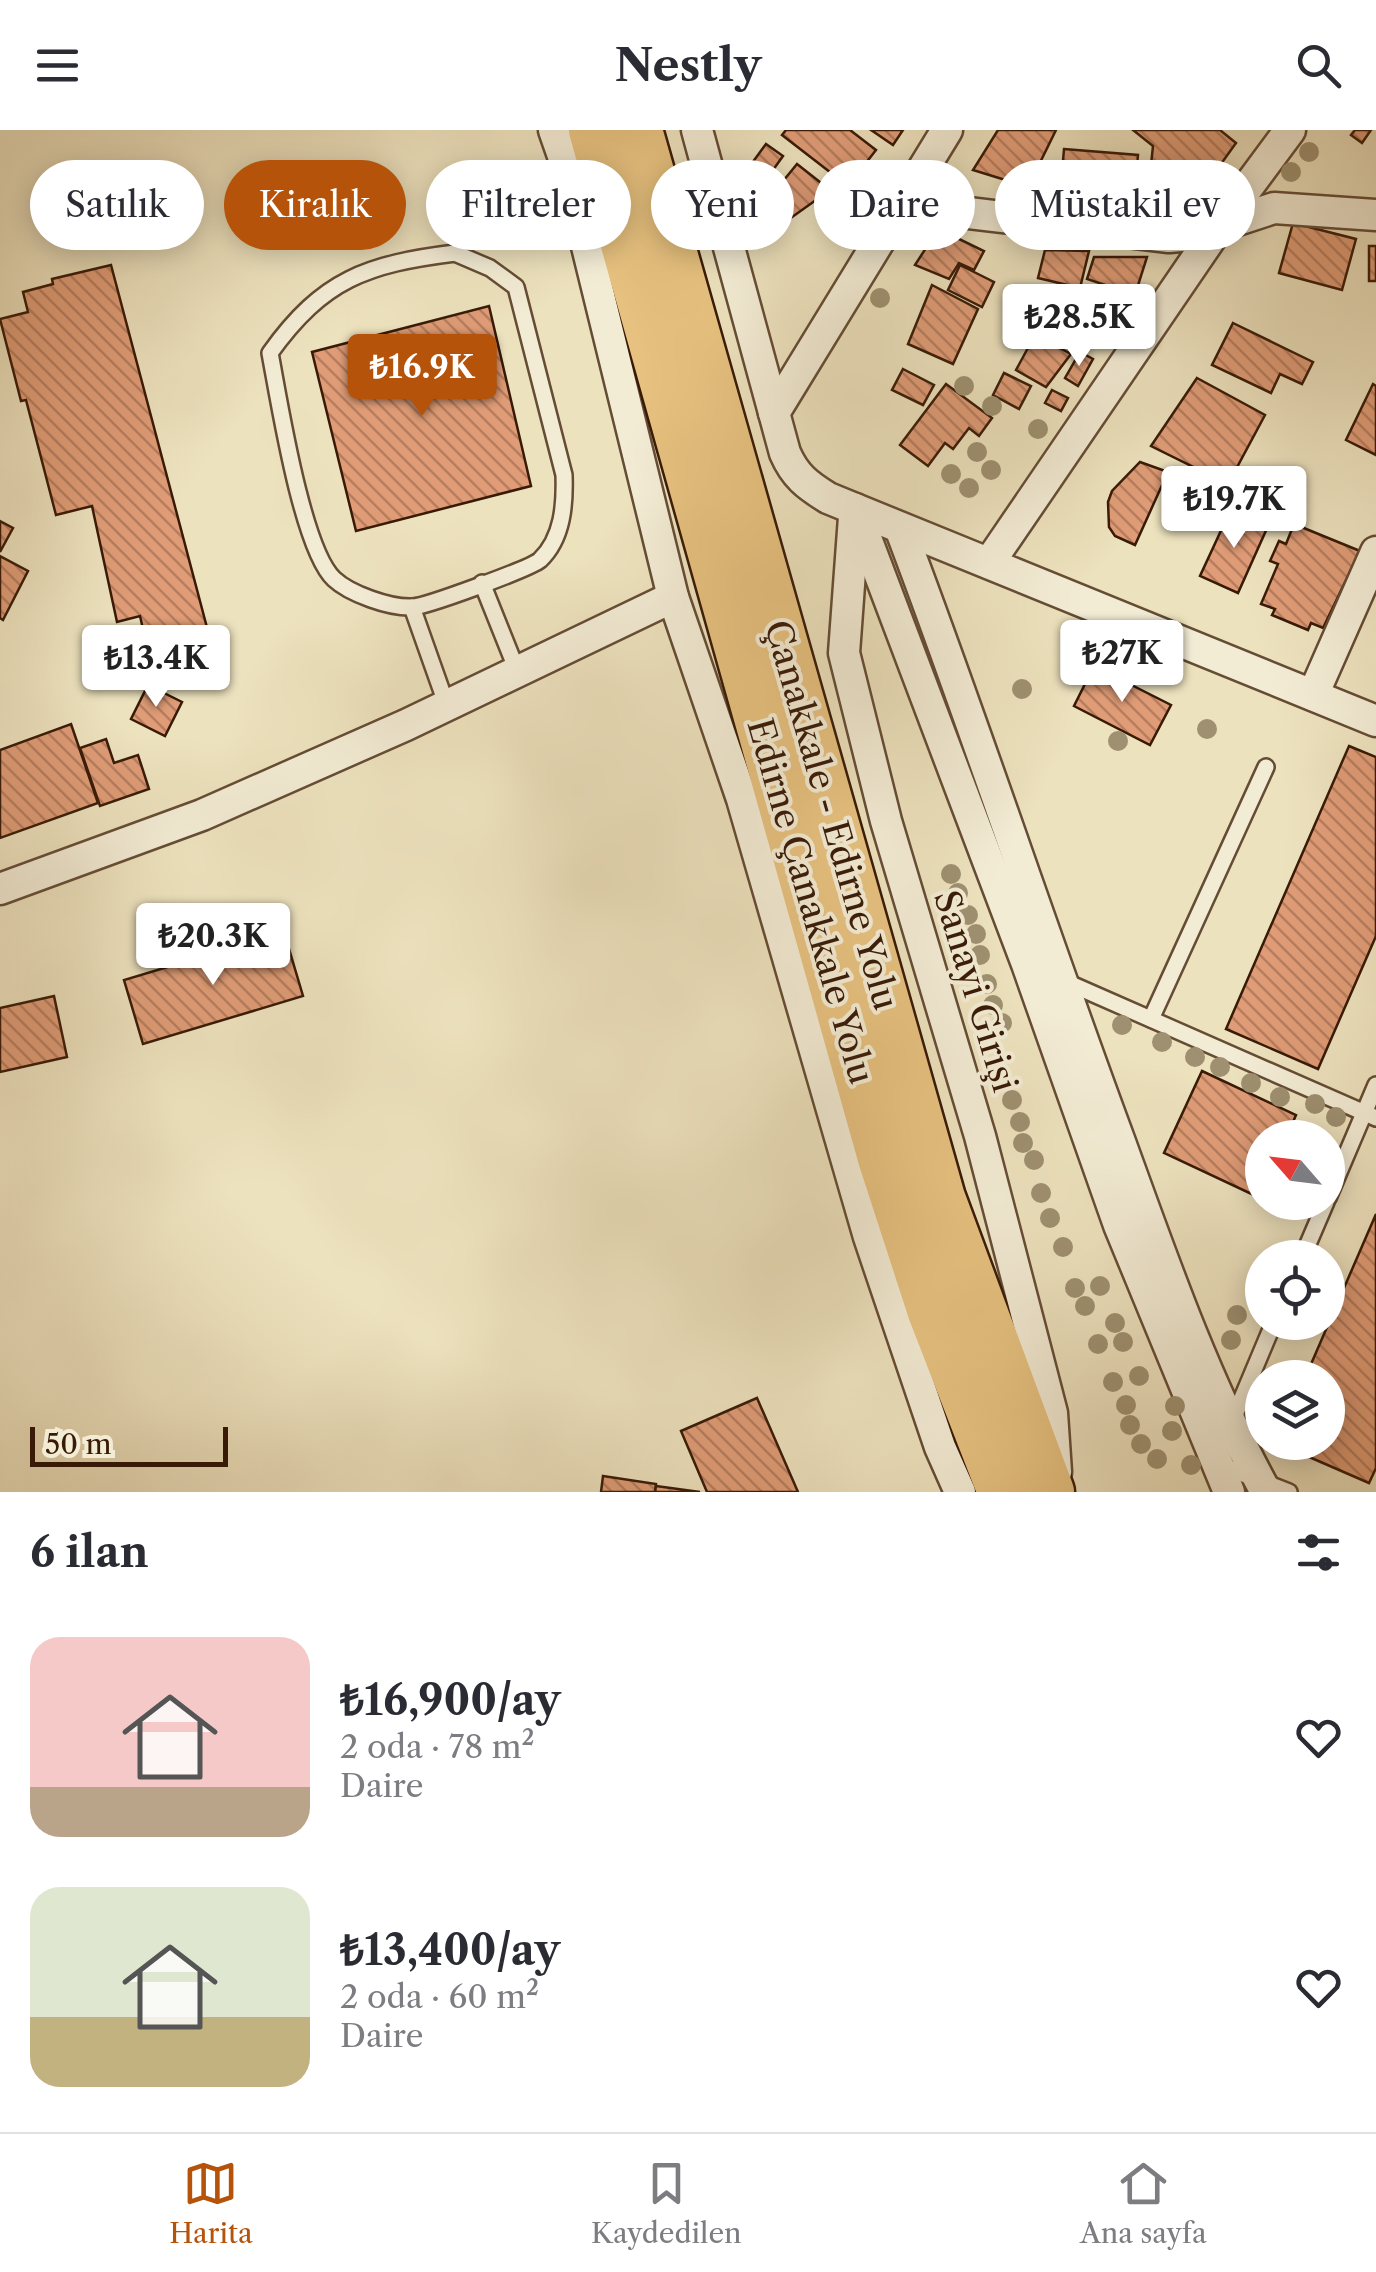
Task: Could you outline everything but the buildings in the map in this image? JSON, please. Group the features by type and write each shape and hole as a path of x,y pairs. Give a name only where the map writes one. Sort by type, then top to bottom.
{"highway":[{"name":"Edirne Çanakkale Yolu","path":"594,130 883,1158 933,1312 1003,1492"},
{"name":"Çanakkale - Edirne Yolu","path":"636,130 940,1198 1049,1492"}],"street":[{"path":"554,130 673,598 742,799 870,1237 940,1447 960,1492"},
{"path":"697,130 794,473 828,498 1376,721"},
{"path":"929,160 947,130"},
{"path":"1255,178 1290,130"},
{"path":"1255,214 1274,208 1376,215"},
{"path":"774,413 874,250"},
{"path":"990,563 1204,250"},
{"path":"855,509 1027,964 1119,1225 1229,1492"},
{"name":"Sanayi Girişi","path":"855,509 844,653 886,820 980,1136 1052,1413 1057,1492"},
{"path":"900,528 986,755 1061,980 1157,1244 1230,1425 1263,1486"},
{"path":"1313,695 1376,552"},
{"path":"0,889 202,814 447,706 673,598"}],"lane":[{"path":"455,253 490,268 516,287 564,475 560,529 540,560 412,608 361,594 332,578 300,504 270,353 296,318 326,289 414,258 455,253"},
{"path":"482,583 518,673"},
{"path":"412,608 447,706"},
{"path":"1152,1019 1266,768"},
{"path":"1027,964 1370,1115"},
{"path":"1345,1164 1370,1115 1376,1085"},
{"path":"1266,1340 1214,1462 1263,1486 1289,1492"}]}
